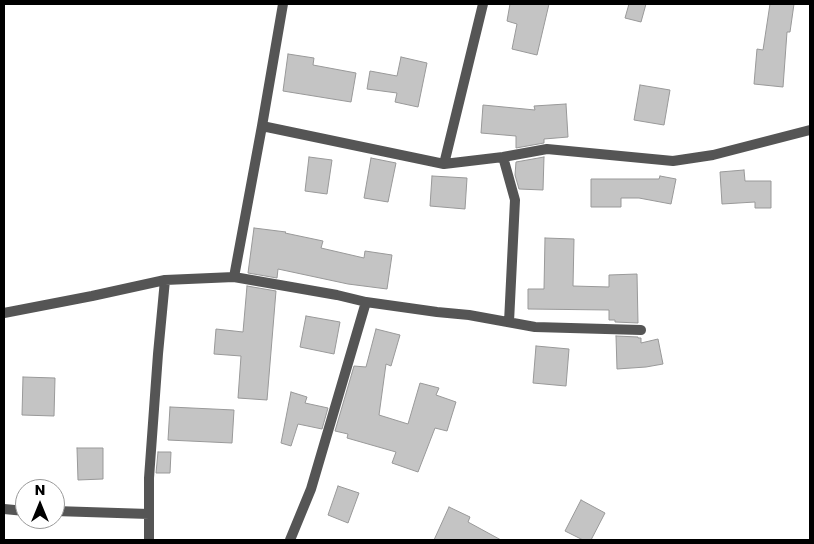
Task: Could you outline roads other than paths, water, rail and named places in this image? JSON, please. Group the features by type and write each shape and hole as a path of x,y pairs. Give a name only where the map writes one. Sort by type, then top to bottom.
{"street":[{"path":"234,276 283,4"},
{"path":"444,164 483,4"},
{"path":"262,126 444,164 503,157 547,149 673,161 714,155 810,130"},
{"path":"503,157 514,200 509,322"},
{"path":"4,313 165,280 234,276 366,302 470,315 535,327 641,330"},
{"path":"149,540 150,468 165,280"},
{"path":"290,540 311,489 366,302"},
{"path":"65,511 149,514"}]}
